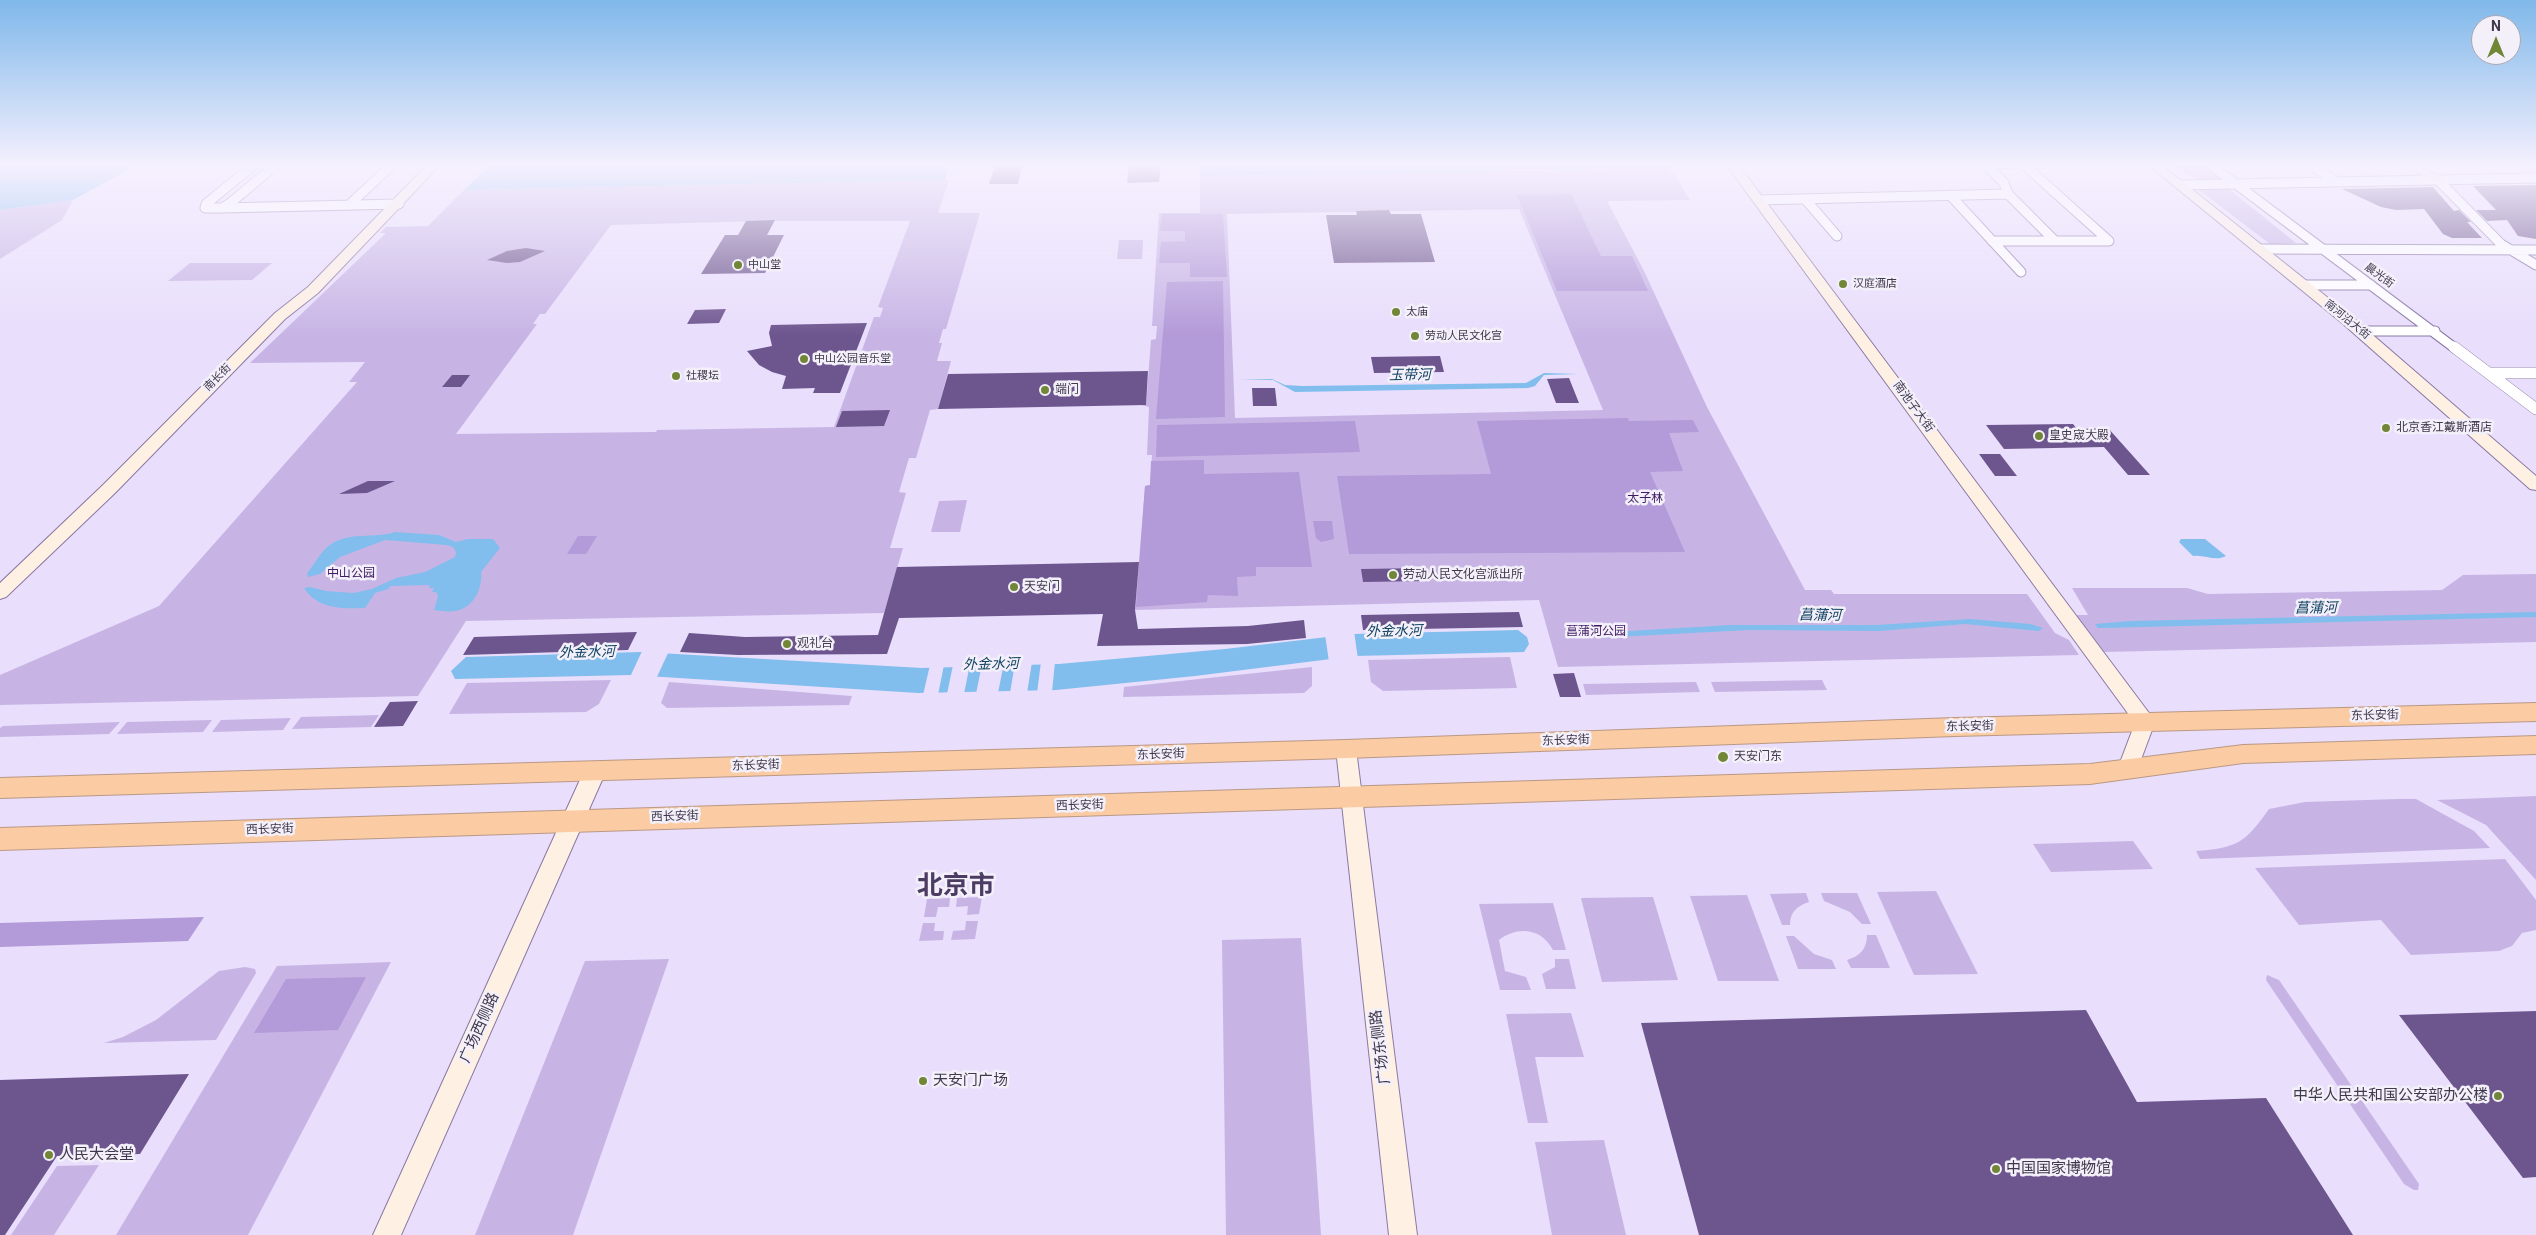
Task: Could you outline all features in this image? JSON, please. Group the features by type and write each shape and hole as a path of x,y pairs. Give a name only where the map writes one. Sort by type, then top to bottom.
{"highway":[{"name":"东长安街","path":"595,771 1346,749 2145,722 2536,712"},
{"path":"1350,798 2080,774 2243,754 2536,745"},
{"path":"0,788 595,771"},
{"name":"西长安街","path":"0,839 574,820 1350,798"}],"street":[{"name":"南长街","path":"0,593 109,489 280,316 314,290 383,221"},
{"name":"南池子大街","path":"1775,221 2145,722"},
{"path":"1824,221 1837,236"},
{"path":"1973,221 2021,272"},
{"path":"2035,221 2055,241"},
{"path":"1992,241 2109,241 2086,221"},
{"name":"南河沿大街","path":"2226,221 2360,331 2532,478"},
{"name":"晨光街","path":"2285,221 2435,331 2536,409"},
{"path":"2478,221 2501,244 2536,265"},
{"path":"2262,249 2536,250"},
{"path":"2304,284 2371,284"},
{"path":"2360,331 2435,331"},
{"path":"2489,373 2536,373"},
{"path":"2129,768 2145,722"},
{"name":"广场东侧路","path":"1346,749 1350,798 1359,859 1403,1235"},
{"name":"广场西侧路","path":"387,1235 595,771"}],"green space":[{"path":"0,221 61,221 0,259"},
{"name":"中山公园","path":"433,221 978,221 946,329 943,329 939,343 942,343 937,361 951,361 938,409 930,410 916,458 909,458 899,492 906,493 890,548 903,548 884,613 466,621 418,696 0,705 0,675 159,606 357,382 349,382 365,362 250,363 386,233 380,233 386,227 428,226","holes":["761,221 910,221 878,307 883,308 880,317 874,317 834,427 657,430 656,432 456,434 537,324 533,324 540,314 545,314 611,225"]},
{"name":"太子林","path":"1159,221 1227,221 1235,418 1603,410 1524,221 1617,221 1644,271 1707,407 1805,590 1831,590 1834,594 2027,594 2055,633 2069,640 2079,655 1558,667 1539,600 1135,610 1145,486 1150,485 1152,455 1147,455 1149,407 1141,405 1146,405 1151,340 1156,339 1157,326 1152,326"},
{"path":"1161,221 1223,221 1227,277 1190,277 1190,263 1159,263 1161,242 1188,241 1185,241 1185,231 1160,231"},
{"path":"1528,221 1584,221 1601,256 1632,256 1648,291 1557,291"},
{"path":"2239,221 2268,221 2296,243 2270,244"},
{"path":"1119,240 1143,240 1142,259 1117,259"},
{"path":"190,263 272,263 252,280 168,281"},
{"path":"1223,281 1225,417 1156,419 1167,282"},
{"path":"1628,418 1629,421 1693,420 1699,432 1669,433 1683,471 1650,472 1685,552 1349,554 1337,476 1491,474 1477,421"},
{"path":"1355,421 1360,452 1156,457 1157,425"},
{"path":"1204,460 1204,474 1299,472 1312,567 1256,567 1256,576 1237,577 1238,596 1208,595 1207,602 1136,607 1145,486 1150,485 1151,461"},
{"path":"967,500 960,532 931,532 939,501"},
{"path":"1313,521 1332,521 1334,539 1321,542 1316,538"},
{"path":"578,536 597,536 586,554 567,554"},
{"path":"2536,574 2536,642 2104,652 2076,615 2088,615 2072,588 2187,588 2208,594 2442,590 2463,575"},
{"path":"1510,657 1517,688 1383,691 1371,682 1368,660"},
{"path":"1312,667 1312,686 1304,693 1123,697 1124,687"},
{"path":"611,680 599,704 586,712 449,714 467,683"},
{"path":"1822,680 1827,690 1715,692 1711,682"},
{"path":"669,682 852,696 849,705 667,708 661,703"},
{"path":"1696,682 1700,692 1586,695 1583,684"},
{"path":"379,715 371,727 292,729 301,717"},
{"path":"291,718 283,730 212,732 221,720"},
{"path":"212,720 203,732 117,734 127,722"},
{"path":"120,722 109,734 0,737 0,728 3,726"},
{"path":"2536,796 2536,880 2486,825 2437,800"},
{"path":"2416,799 2474,831 2490,848 2200,859 2196,851 2221,848 2239,842 2253,829 2269,809 2305,802"},
{"path":"2133,841 2153,869 2051,872 2033,844"},
{"path":"2505,859 2536,900 2536,930 2522,933 2512,946 2499,951 2411,955 2381,920 2299,925 2255,868"},
{"path":"1936,891 1978,974 1914,975 1877,892"},
{"path":"1806,893 1809,902 1795,910 1791,916 1790,925 1782,925 1770,894"},
{"path":"1821,893 1857,893 1871,924 1862,924 1850,912 1824,901"},
{"path":"1747,895 1779,981 1718,981 1690,896"},
{"path":"982,897 979,914 967,915 968,906 956,907 957,898"},
{"path":"1653,897 1678,980 1602,982 1581,898"},
{"path":"950,898 949,907 938,907 936,917 924,917 927,899"},
{"path":"1553,903 1566,950 1553,950 1542,937 1529,931 1514,933 1499,940 1505,971 1526,977 1531,990 1500,990 1479,904"},
{"path":"204,917 188,941 0,947 0,923"},
{"path":"966,921 978,921 975,939 951,940 953,931 965,930"},
{"path":"923,923 935,923 934,931 944,931 943,940 919,941"},
{"path":"1867,935 1876,935 1890,968 1851,968 1847,960 1862,951 1866,944"},
{"path":"1786,936 1794,936 1814,954 1832,960 1836,969 1798,969"},
{"path":"1301,938 1321,1235 1226,1235 1222,940"},
{"path":"669,959 573,1235 475,1235 585,961"},
{"path":"1555,959 1569,959 1576,989 1546,989 1542,974 1555,967"},
{"path":"391,962 248,1235 116,1235 277,966"},
{"path":"245,967 255,969 256,973 216,1040 104,1043 123,1037 156,1020 219,971"},
{"path":"2267,975 2279,980 2419,1184 2418,1190 2414,1190 2404,1184 2266,980"},
{"path":"366,977 338,1030 254,1033 286,979"},
{"path":"1571,1013 1584,1057 1535,1057 1548,1123 1528,1123 1506,1014"},
{"path":"1604,1140 1626,1235 1552,1235 1535,1142"},
{"path":"99,1165 54,1235 11,1235 57,1166"}],"water":[{"path":"1544,373 1578,374 1544,375 1535,386 1528,388 1295,392 1273,380 1239,380 1272,379 1285,385 1302,386 1526,383"},
{"path":"395,532 439,535 456,542 468,539 493,539 500,548 481,572 480,588 475,598 467,606 455,611 434,610 438,596 436,592 432,592 434,588 429,588 430,585 390,586 388,589 375,593 365,608 339,608 323,604 309,595 304,588 310,587 326,591 353,593 372,589 396,578 425,572 455,557 456,552 453,547 446,545 385,540 340,557 320,574 308,577 307,573 320,555 326,548 337,541 345,538"},
{"path":"2181,539 2205,539 2226,556 2214,558 2193,556 2179,542"},
{"path":"2536,612 2536,617 2103,628 2098,628 2095,624 2131,621"},
{"path":"1970,619 2030,624 2043,628 2039,631 1965,624 1879,631 1749,630 1597,638 1596,633 1730,625 1876,625"},
{"path":"1518,630 1527,637 1529,644 1524,652 1355,656 1195,676 1056,690 918,693 631,675 455,679 451,671 466,657 641,652 922,668 1059,664 1225,649 1353,634"}],"pier":[{"path":"1354,631 1358,659 1329,662 1325,634"},
{"path":"643,649 669,651 656,679 630,677"},
{"path":"1032,662 1027,693 1010,693 1015,663"},
{"path":"1041,662 1055,662 1052,692 1037,693"},
{"path":"1004,663 998,693 976,694 982,664"},
{"path":"970,664 964,694 947,694 953,665"},
{"path":"930,665 944,665 938,695 923,695"}],"building":[{"path":"746,221 775,221 767,235 784,235 765,273 701,274 725,235 738,235"},
{"path":"1327,221 1423,221 1435,262 1334,263"},
{"path":"2433,221 2470,221 2471,222 2467,222 2482,238 2452,238 2443,234"},
{"path":"2507,221 2536,221 2536,239 2518,236"},
{"path":"526,248 545,251 520,262 507,263 487,260 507,251"},
{"path":"726,309 719,323 687,324 695,310"},
{"name":"中山公园音乐堂","path":"867,323 840,393 813,393 815,388 782,389 786,376 772,372 759,365 747,351 772,346 769,333 771,325"},
{"path":"1440,356 1444,372 1374,373 1371,357"},
{"name":"端门","path":"1148,371 1146,405 938,409 948,374"},
{"path":"452,375 470,375 461,387 442,387"},
{"path":"1569,378 1579,403 1556,403 1547,379"},
{"path":"1252,388 1275,388 1277,406 1253,406"},
{"path":"890,410 884,426 836,427 842,411"},
{"name":"皇史宬大殿","path":"2073,424 2077,429 2108,428 2150,475 2128,475 2104,447 2004,449 1986,425"},
{"path":"1979,454 2000,454 2017,476 1995,476"},
{"path":"368,481 395,481 367,493 339,494"},
{"name":"天安门","path":"1139,562 1135,610 1138,629 1248,626 1304,620 1306,638 1247,644 1097,646 1103,614 899,618 887,654 738,655 680,652 689,633 745,637 878,635 897,567"},
{"name":"劳动人民文化宫派出所","path":"1423,568 1426,581 1363,582 1361,569"},
{"path":"1519,612 1523,627 1363,630 1361,615"},
{"path":"637,632 628,650 463,655 474,637"},
{"path":"1574,673 1581,697 1560,697 1553,674"},
{"path":"418,701 403,726 374,727 390,702"},
{"name":"中国国家博物馆","path":"2086,1010 2137,1102 2266,1098 2353,1235 1699,1235 1641,1023"},
{"name":"中华人民共和国公安部办公楼","path":"2536,1011 2536,1177 2523,1178 2399,1015"},
{"name":"人民大会堂","path":"189,1074 140,1154 57,1156 5,1235 0,1235 0,1080"}],"place":[{"name":"中山堂","path":"738,265"},
{"name":"汉庭酒店","path":"1843,284"},
{"name":"太庙","path":"1396,312"},
{"name":"劳动人民文化宫","path":"1415,336"},
{"name":"中山公园音乐堂","path":"804,359"},
{"name":"社稷坛","path":"676,376"},
{"name":"端门","path":"1045,390"},
{"name":"北京香江戴斯酒店","path":"2386,428"},
{"name":"皇史宬大殿","path":"2039,436"},
{"name":"劳动人民文化宫派出所","path":"1393,575"},
{"name":"天安门","path":"1014,587"},
{"name":"观礼台","path":"787,644"},
{"name":"天安门东","path":"1723,757"},
{"name":"天安门广场","path":"923,1081"},
{"name":"中华人民共和国公安部办公楼","path":"2498,1096"},
{"name":"人民大会堂","path":"49,1155"},
{"name":"中国国家博物馆","path":"1996,1169"}],"district":[{"name":"北京市","path":"956,887"}],"water label":[{"name":"玉带河","path":"1410,376"},
{"name":"菖蒲河","path":"2316,609"},
{"name":"菖蒲河","path":"1820,616"},
{"name":"外金水河","path":"1394,632"},
{"name":"外金水河","path":"587,653"},
{"name":"外金水河","path":"991,665"}],"park label":[{"name":"菖蒲河公园","path":"1596,632"}]}
